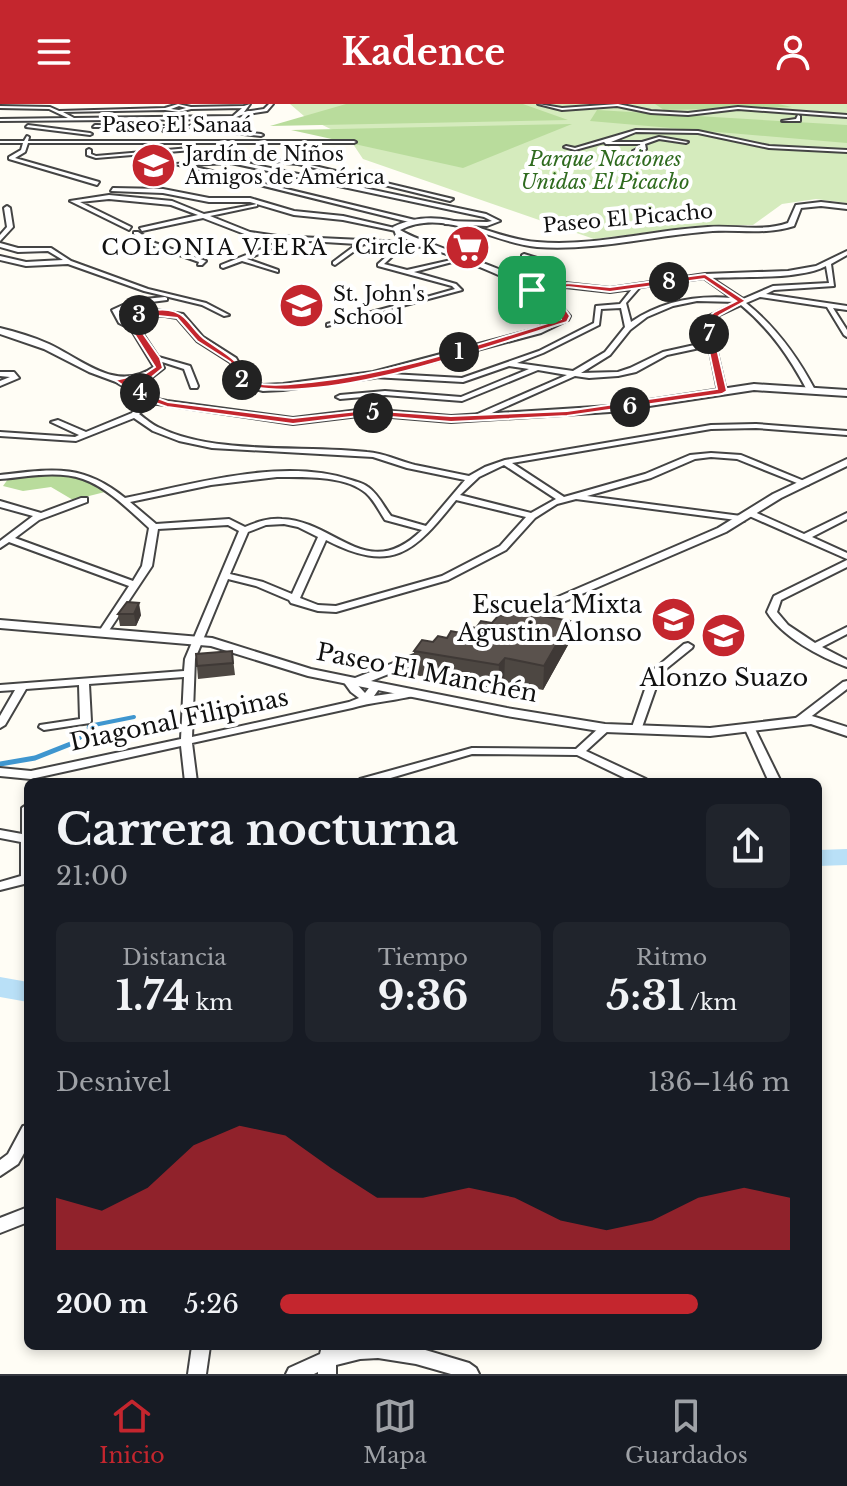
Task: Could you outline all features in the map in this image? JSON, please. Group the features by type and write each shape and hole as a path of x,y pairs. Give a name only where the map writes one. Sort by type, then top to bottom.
{"street":[{"path":"0,110 86,104"},
{"path":"110,110 128,104"},
{"path":"0,110 165,109 179,104 191,108"},
{"path":"47,107 83,125 172,129 194,127 265,110 271,104"},
{"path":"540,104 562,109 617,105 651,112 688,114 738,108 847,118"},
{"path":"0,122 175,115 238,116 248,105"},
{"path":"175,115 191,108 248,105"},
{"path":"165,109 175,115"},
{"path":"784,121 798,120 799,114"},
{"path":"172,129 175,115"},
{"path":"0,122 122,140 172,129"},
{"path":"34,127 23,151 11,158 97,183"},
{"path":"194,127 290,139"},
{"path":"566,147 575,149 636,131 698,132 769,147 847,151"},
{"path":"0,135 27,140"},
{"path":"607,140 610,140 606,143 642,143 657,138 686,142"},
{"path":"122,140 131,153"},
{"name":"Paseo El Sanaá","path":"0,142 354,142"},
{"path":"635,151 644,148 642,143"},
{"path":"89,150 89,155 96,157 237,146"},
{"path":"229,161 493,217 497,221 487,224 445,222"},
{"path":"413,221 177,164 288,161 450,199"},
{"path":"272,186 319,169"},
{"path":"105,190 151,190 209,200 250,200 294,213 396,229 425,245 532,290 562,308 566,316 564,320 538,331 373,375 283,387 253,386 242,380 238,367 227,354 200,339 177,315 155,312 130,321 159,368 153,373 119,380"},
{"path":"435,205 459,195"},
{"path":"200,264 203,261 153,244 136,230 73,201 98,197 136,198 185,206 249,234 425,245"},
{"name":"Paseo El Picacho","path":"396,229 413,221 445,222 518,241 565,245 708,229 772,230 796,220 798,206 821,204 847,207"},
{"path":"136,230 256,205"},
{"path":"7,208 10,227 0,242 18,250 49,249 69,262 141,289 182,298 226,315"},
{"path":"223,266 292,239"},
{"path":"335,263 363,242"},
{"path":"329,325 459,288 380,265 396,250"},
{"path":"532,290 565,285 610,290 705,276 788,273 829,265 847,253"},
{"path":"524,256 535,259 543,271"},
{"path":"0,258 26,264 69,262"},
{"path":"243,259 276,271"},
{"path":"407,272 458,259"},
{"path":"515,264 543,271"},
{"path":"722,391 707,323 717,313 778,287 832,285 829,265"},
{"path":"520,284 537,279 543,271"},
{"path":"705,276 762,317 796,360 811,390"},
{"path":"623,306 637,287"},
{"path":"141,289 144,294 141,301"},
{"path":"395,291 424,300"},
{"path":"757,294 830,308 847,308"},
{"path":"133,328 117,319 115,310 141,301 182,298"},
{"path":"476,418 610,352 628,326 677,300 742,301"},
{"path":"623,306 628,326"},
{"path":"373,375 459,381 541,352 597,324 598,307 623,306"},
{"path":"830,308 847,335"},
{"path":"0,331 33,340 95,373 119,380 154,401 293,421 367,412 426,418 476,418 610,409 760,387 847,393"},
{"path":"503,363 589,376 627,372 665,353 711,343"},
{"path":"155,358 187,368 194,386"},
{"path":"340,397 385,393 462,399 539,368"},
{"path":"0,374 11,374 15,378 0,384"},
{"path":"0,434 69,439 135,415 139,409 154,401"},
{"path":"135,415 146,426 176,440 251,448 323,449 373,454 470,479"},
{"path":"55,422 87,435"},
{"path":"191,778 186,741 187,674 197,640 244,530 283,520 299,522 323,536 362,551 384,555 413,545 470,479 488,467 505,462 711,427 756,426 847,433"},
{"path":"226,576 270,588 320,610 336,609 445,578 503,548 532,516 562,499 648,476 703,455 738,457 805,483"},
{"path":"505,462 562,499"},
{"path":"495,626 722,530 847,462"},
{"path":"0,477 51,471 93,477 154,527 229,522 244,530"},
{"path":"125,501 249,477 312,476 341,479 361,486 378,501 388,518 425,528"},
{"path":"456,497 532,516"},
{"path":"573,497 745,516 847,556"},
{"path":"4,542 41,516 84,500"},
{"path":"0,504 41,516"},
{"path":"805,537 847,516"},
{"path":"103,633 147,566 154,527"},
{"path":"294,601 323,536"},
{"path":"4,542 135,585"},
{"path":"847,563 777,598 772,604 774,619 847,664"},
{"name":"Paseo El Manchén","path":"0,624 197,640 352,682 605,728 710,732 800,720 823,722 847,732"},
{"path":"815,647 847,630"},
{"path":"636,730 656,672 688,646"},
{"path":"376,686 366,699 359,696 352,682 439,648"},
{"path":"0,688 187,674"},
{"path":"44,727 86,721 84,682"},
{"path":"800,720 847,684"},
{"path":"0,725 21,688"},
{"name":"Diagonal Filipinas","path":"0,772 31,778 352,705 366,699 409,694"},
{"path":"579,752 605,728"},
{"path":"750,729 773,778"},
{"path":"378,778 472,751 579,752 634,778"},
{"path":"0,834 24,839"},
{"path":"0,886 24,880"},
{"path":"0,1169 13,1159 24,1138"},
{"path":"0,1226 24,1216"},
{"path":"197,1374 200,1350"},
{"path":"295,1374 353,1350"},
{"path":"388,1350 402,1351 463,1369 470,1374"}],"green space":[{"name":"Parque Naciones Unidas El Picacho","path":"290,104 847,104 847,203 816,199 782,204 753,225 700,226 594,239 363,159 349,138 304,116"},
{"path":"346,104 523,104 568,120 270,126"},
{"path":"655,104 778,104 792,107 664,110"},
{"path":"597,110 847,125 847,143 590,121"},
{"path":"572,124 463,168 291,130"},
{"path":"57,473 88,479 105,492 73,500 51,487 23,491 3,486 8,479"}],"building":[{"path":"127,602 139,603 134,614 118,614"},
{"path":"512,605 525,607 533,614 570,621 544,666 505,658 499,665 414,651 422,640 433,642 438,636 447,638 451,631 461,633 466,626 476,628 481,621 492,623 499,615 506,616"},
{"path":"232,651 233,663 197,666 196,654"}],"waterway":[{"path":"72,743 88,732 89,726 134,717"},
{"path":"0,764 35,758 72,743"},
{"path":"822,858 847,857"},
{"path":"0,987 24,991"}],"place":[{"name":"Jardín de Niños Amigos de América","path":"154,166"},
{"name":"Circle K","path":"468,247"},
{"name":"St. John's School","path":"302,305"},
{"name":"Escuela Mixta Agustin Alonso","path":"673,619"},
{"name":"Alonzo Suazo","path":"724,636"}],"district":[{"name":"COLONIA VIERA","path":"215,247"}],"route":[{"path":"705,276 742,301 717,313 707,323 722,391 567,414 451,419 367,412 293,421 154,401 119,380 149,375 159,368 130,321 147,313 163,312 180,316 200,339 233,360 247,384 263,388 283,387 333,382 413,366 493,341 538,331 564,320 566,316 562,308 532,290 568,285 610,290 705,276"}]}
